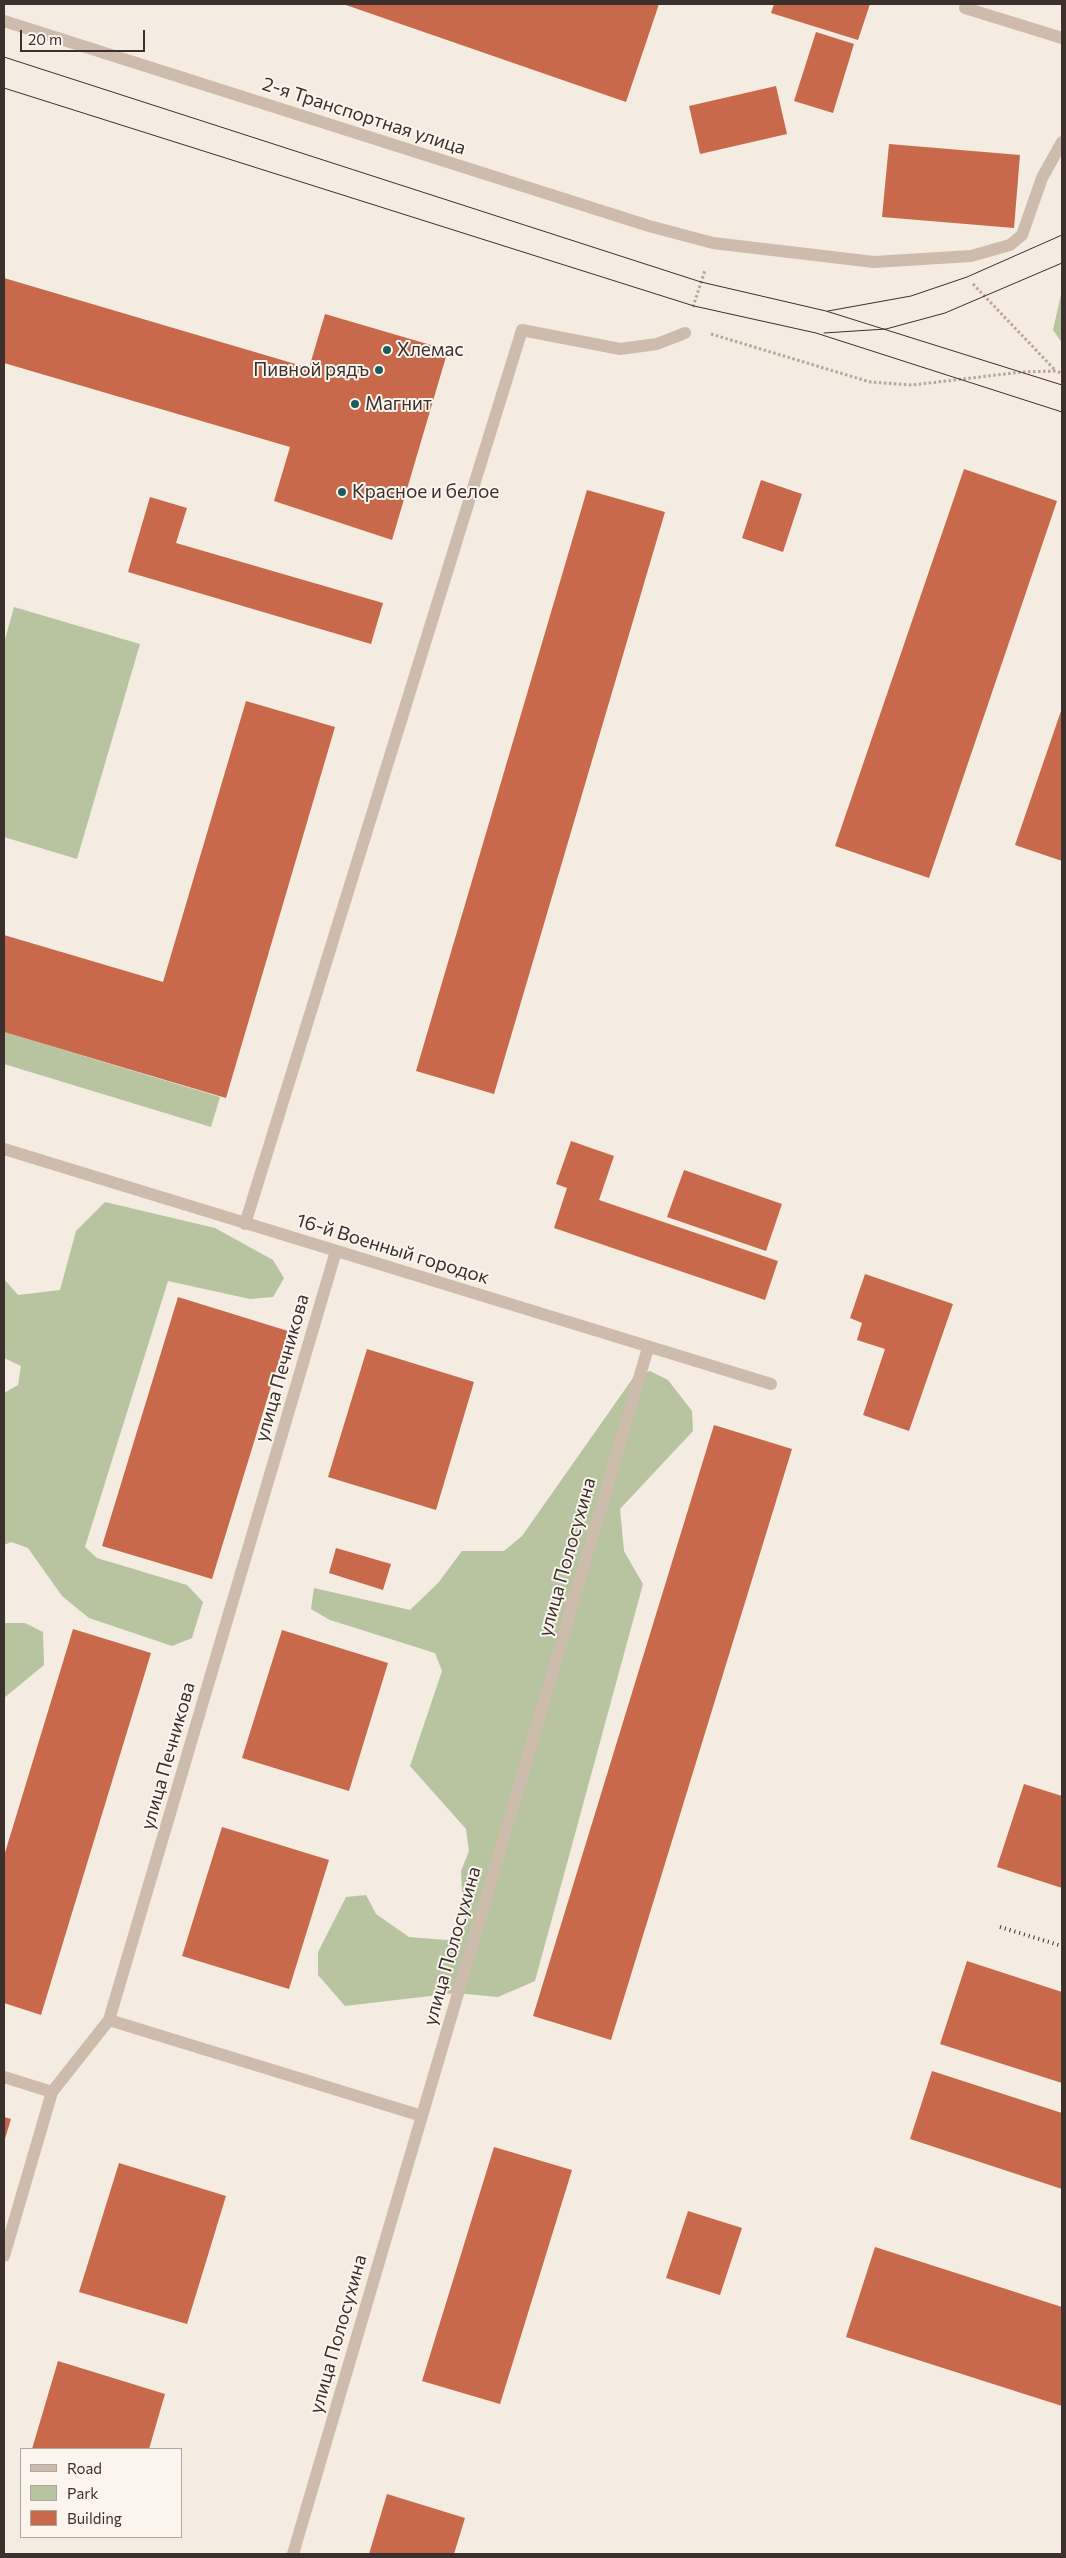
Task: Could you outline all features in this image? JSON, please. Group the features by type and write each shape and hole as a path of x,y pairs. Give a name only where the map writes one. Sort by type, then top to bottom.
{"street":[{"path":"967,4 965,8 1062,38"},
{"name":"2-я Транспортная улица","path":"4,21 649,226 713,243 874,262 971,256 1010,245 1022,235 1042,178 1062,142"},
{"path":"245,1224 522,330 620,349 657,344 686,333"},
{"name":"16-й Военный городок","path":"4,1149 648,1348 771,1384"},
{"name":"улица Печникова","path":"4,2256 52,2092 109,2020 336,1251"},
{"name":"улица Полосухина","path":"294,2554 648,1348"},
{"path":"109,2020 422,2116"},
{"path":"4,2077 52,2092"}],"path":[{"path":"713,243 686,333 715,334 870,382 912,384 1022,372 1055,371 1062,373"},
{"path":"948,257 1055,371"}],"green space":[{"path":"1062,290 1062,343 1053,330"},
{"path":"14,607 140,644 77,859 4,837 4,643"},
{"path":"4,1032 220,1097 211,1127 4,1064"},
{"path":"105,1202 215,1228 273,1260 284,1278 273,1297 250,1299 168,1281 85,1547 97,1558 187,1585 203,1602 192,1638 172,1646 89,1618 62,1596 28,1548 11,1542 4,1545 4,1393 18,1385 21,1366 4,1358 4,1279 18,1295 60,1290 76,1231"},
{"path":"650,1371 668,1380 692,1411 693,1431 620,1509 624,1551 643,1584 535,1981 498,1997 456,1993 345,2006 318,1975 318,1952 346,1897 366,1895 376,1914 409,1937 447,1940 464,1933 461,1871 469,1851 466,1829 410,1766 442,1671 435,1653 330,1620 311,1609 314,1588 410,1610 438,1583 462,1551 504,1551 522,1536 633,1378"},
{"path":"4,1623 25,1623 43,1632 44,1665 4,1698"}],"building":[{"path":"343,4 659,4 626,102"},
{"path":"774,4 870,4 858,40 771,13"},
{"path":"816,32 854,44 833,113 794,101"},
{"path":"776,86 787,134 700,154 689,106"},
{"path":"889,144 1020,155 1014,228 882,217"},
{"path":"4,278 309,368 325,314 448,350 392,540 274,501 290,447 4,363"},
{"path":"964,469 1057,501 929,878 835,846"},
{"path":"761,480 802,494 783,552 742,538"},
{"path":"587,490 665,512 494,1094 416,1071"},
{"path":"150,497 187,508 176,543 383,603 371,644 128,572"},
{"path":"246,701 335,727 226,1098 4,1032 4,935 163,982"},
{"path":"1062,708 1062,861 1015,845"},
{"path":"571,1141 614,1156 599,1200 778,1261 765,1300 554,1228 567,1188 556,1184"},
{"path":"684,1170 782,1204 766,1251 667,1217"},
{"path":"865,1274 953,1304 909,1431 863,1415 885,1349 857,1340 862,1323 850,1318"},
{"path":"178,1297 288,1331 212,1579 102,1546"},
{"path":"367,1349 474,1382 436,1510 328,1477"},
{"path":"714,1425 792,1449 611,2040 533,2016"},
{"path":"336,1548 391,1564 383,1590 329,1573"},
{"path":"73,1629 151,1653 41,2015 4,2003 4,1856"},
{"path":"282,1630 388,1663 349,1791 242,1758"},
{"path":"1024,1784 1062,1796 1062,1888 997,1867"},
{"path":"222,1827 329,1860 289,1989 182,1956"},
{"path":"967,1961 1062,1992 1062,2083 940,2044"},
{"path":"932,2071 1062,2113 1062,2189 910,2139"},
{"path":"4,2117 11,2119 4,2142"},
{"path":"494,2147 572,2170 500,2404 422,2381"},
{"path":"119,2163 226,2196 187,2324 79,2292"},
{"path":"688,2211 742,2228 720,2295 666,2278"},
{"path":"875,2247 1062,2307 1062,2406 846,2337"},
{"path":"58,2361 165,2394 149,2448 32,2448"},
{"path":"387,2494 465,2518 454,2554 369,2554"}],"tram line":[{"path":"4,57 701,282 826,311 1062,385"},
{"path":"4,88 694,306 816,333 1062,412"},
{"path":"828,311 911,296 967,277 1062,235"},
{"path":"824,333 886,329 945,313 1062,263"}],"railway":[{"path":"1000,1927 1062,1946"}],"place":[{"name":"Хлемас","path":"387,350"},
{"name":"Пивной рядъ","path":"379,370"},
{"name":"Магнит","path":"355,404"},
{"name":"Красное и белое","path":"342,492"}]}
